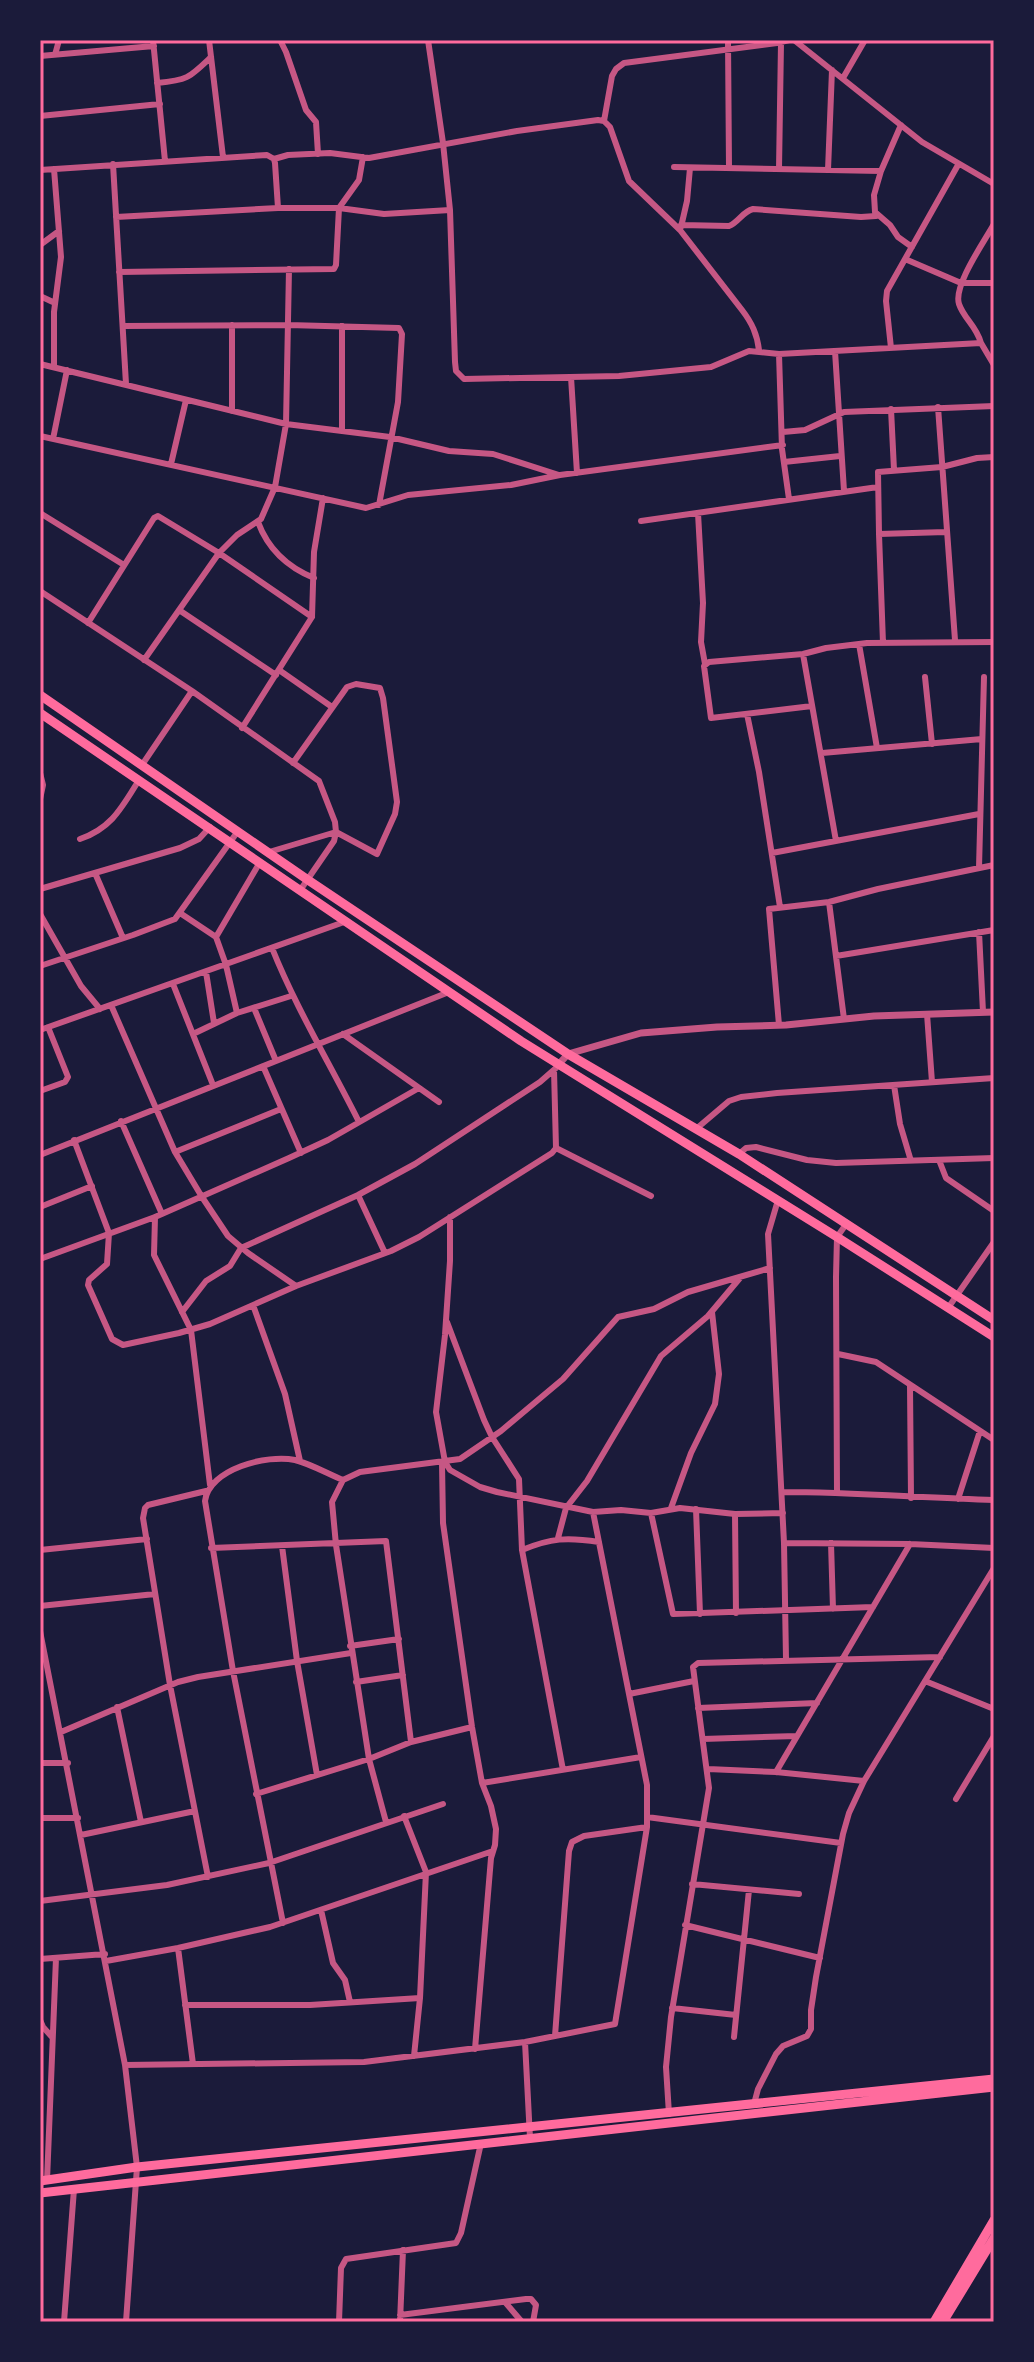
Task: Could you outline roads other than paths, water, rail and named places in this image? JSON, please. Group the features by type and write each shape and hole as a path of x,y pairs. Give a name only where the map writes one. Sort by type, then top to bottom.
{"main road":[{"path":"40,695 568,1054 739,1154 994,1320"},
{"path":"40,713 557,1067 778,1200 994,1337"},
{"path":"43,2193 481,2143 530,2133 669,2114 753,2109 994,2079"},
{"path":"43,2180 137,2167 530,2133 994,2087"},
{"path":"934,2322 994,2220"},
{"path":"943,2322 994,2238"}],"street":[{"path":"55,55 59,40"},
{"path":"209,40 223,157"},
{"path":"280,40 306,110 316,122 318,154"},
{"path":"428,40 450,210 455,362 459,376 470,380 619,376 711,367 743,353 759,350 779,354 981,343"},
{"path":"728,40 729,168"},
{"path":"604,121 612,76 619,66 791,40 901,125 958,165 994,184"},
{"path":"843,78 865,40"},
{"path":"40,56 153,43 165,161"},
{"path":"779,169 781,43"},
{"path":"157,83 184,80 211,57"},
{"path":"828,170 832,70"},
{"path":"40,116 160,104"},
{"path":"274,159 318,154 377,156 517,131 604,121"},
{"path":"604,121 610,127 629,181 681,227 751,322 759,350"},
{"path":"876,216 874,195 901,125"},
{"path":"40,170 223,157 267,155 274,159"},
{"path":"119,272 331,270 335,268 339,208 359,180 363,157"},
{"path":"274,159 278,208"},
{"path":"113,164 126,384"},
{"path":"891,348 886,296 958,165"},
{"path":"674,167 881,171"},
{"path":"681,227 690,168"},
{"path":"54,169 60,271 55,303 54,367"},
{"path":"116,217 278,208 339,208 384,214 450,210"},
{"path":"681,227 729,226 743,213 753,209 876,216 912,247"},
{"path":"994,224 958,294 959,305 975,327 994,365"},
{"path":"40,245 59,231"},
{"path":"905,259 961,283 994,283"},
{"path":"144,660 219,553 237,535 258,522 275,487 286,424 289,269"},
{"path":"40,296 55,303"},
{"path":"232,325 232,411"},
{"path":"123,326 396,327 401,331 398,402 379,505"},
{"path":"342,326 342,431"},
{"path":"835,351 844,491"},
{"path":"779,354 784,462 789,499"},
{"path":"40,364 286,424 390,437 449,451 493,454 560,475"},
{"path":"53,439 67,370"},
{"path":"571,377 577,473"},
{"path":"171,464 186,400"},
{"path":"783,432 805,430 837,413 994,406"},
{"path":"938,407 955,640"},
{"path":"891,409 894,470"},
{"path":"40,436 366,508 408,495 511,485 560,475 783,445"},
{"path":"784,462 840,456"},
{"path":"883,643 878,472 942,467 994,457"},
{"path":"641,521 878,487"},
{"path":"242,728 312,617 315,544 323,498"},
{"path":"40,513 124,565"},
{"path":"698,513 703,603 701,642 711,718 812,706"},
{"path":"88,623 158,516 219,553 312,617"},
{"path":"258,522 270,546 289,566 314,578"},
{"path":"879,534 946,532"},
{"path":"40,591 192,691 319,781 336,832 334,841 301,889"},
{"path":"179,610 332,707"},
{"path":"705,664 803,654 859,644 955,640 994,642"},
{"path":"859,644 877,748"},
{"path":"803,654 836,841"},
{"path":"925,677 932,744"},
{"path":"979,868 984,677"},
{"path":"268,852 336,832 377,854 395,814 397,802 380,688 347,687 293,763"},
{"path":"142,765 192,691"},
{"path":"747,714 780,907"},
{"path":"822,753 982,739"},
{"path":"40,773 43,785 40,799"},
{"path":"80,839 99,831 110,822 139,780"},
{"path":"772,853 979,814"},
{"path":"40,889 191,844 210,827"},
{"path":"40,966 169,922 180,913 238,831"},
{"path":"216,937 260,862"},
{"path":"779,1025 769,909 829,902 994,865"},
{"path":"95,873 123,938"},
{"path":"829,902 844,1019"},
{"path":"180,913 216,937 237,1013"},
{"path":"40,914 85,993 100,1009"},
{"path":"40,1030 347,921"},
{"path":"836,956 994,930"},
{"path":"979,932 983,1012"},
{"path":"272,948 291,996 320,1044 359,1122"},
{"path":"206,972 214,1023"},
{"path":"173,984 213,1085"},
{"path":"40,1155 449,992"},
{"path":"193,1034 237,1013 291,996"},
{"path":"111,1005 175,1152 202,1197 228,1236 296,1286"},
{"path":"254,1008 276,1061"},
{"path":"182,1312 206,1281 230,1266 241,1248 358,1195 415,1164 530,1089 568,1054 641,1033 994,1012"},
{"path":"927,1014 932,1082"},
{"path":"40,1091 65,1082 68,1077 48,1027"},
{"path":"343,1034 439,1102"},
{"path":"263,1066 301,1153"},
{"path":"74,1140 109,1233 107,1264 88,1282 112,1339 123,1345 191,1330 385,1253 405,1244 552,1153 556,1148 557,1067"},
{"path":"696,1129 729,1101 741,1097 994,1078"},
{"path":"894,1085 902,1133 911,1161"},
{"path":"40,1259 158,1216 301,1153 419,1088"},
{"path":"175,1152 281,1109"},
{"path":"121,1121 158,1216 154,1255 191,1330 208,1488 205,1510 269,1863 283,1923"},
{"path":"739,1154 746,1148 756,1147 819,1162 994,1158"},
{"path":"556,1148 651,1196"},
{"path":"939,1160 946,1178 994,1211"},
{"path":"40,1207 92,1186"},
{"path":"358,1195 385,1253"},
{"path":"778,1200 769,1225 783,1513 786,1659"},
{"path":"450,1217 446,1319 436,1412 443,1463 441,1512 472,1727 482,1783 496,1829 475,2049"},
{"path":"837,1492 837,1237 847,1223"},
{"path":"948,1308 994,1242"},
{"path":"386,1822 369,1759 336,1545 332,1502 343,1480 360,1472 460,1459 563,1379 618,1317 654,1309 688,1292 770,1268"},
{"path":"558,1538 566,1508 587,1481 661,1356 712,1312 740,1278"},
{"path":"253,1305 285,1394 300,1461"},
{"path":"671,1508 691,1453 715,1404 719,1374 712,1312"},
{"path":"446,1319 475,1401 492,1437 516,1474 522,1550 563,1770"},
{"path":"838,1354 876,1362 994,1440"},
{"path":"910,1385 911,1498"},
{"path":"958,1499 980,1431"},
{"path":"208,1877 170,1685 143,1518 145,1508 208,1488 229,1472 261,1461 300,1461 343,1480"},
{"path":"443,1463 480,1487 593,1512 621,1510 651,1513 671,1508 735,1514 783,1513"},
{"path":"782,1492 994,1500"},
{"path":"696,1509 700,1614"},
{"path":"125,2065 364,2062 525,2042 615,2024 647,1827 647,1785 593,1512"},
{"path":"651,1513 672,1612 676,1615 873,1607"},
{"path":"735,1514 736,1613"},
{"path":"522,1550 558,1538 599,1542"},
{"path":"40,1550 147,1539"},
{"path":"211,1548 386,1541 411,1742"},
{"path":"784,1543 994,1548"},
{"path":"831,1543 833,1609"},
{"path":"776,1772 910,1544"},
{"path":"282,1546 297,1661 317,1775"},
{"path":"753,2109 758,2089 776,2054 783,2046 809,2034 820,1958 849,1813 864,1781 994,1568"},
{"path":"40,1606 155,1594"},
{"path":"40,1631 125,2065 137,2167 126,2322"},
{"path":"61,1732 170,1685 198,1677 297,1661 399,1639"},
{"path":"669,2114 666,2067 672,2008 708,1797 708,1769 693,1667 698,1663 786,1659 940,1657"},
{"path":"356,1682 403,1675"},
{"path":"629,1694 694,1681"},
{"path":"925,1681 994,1709"},
{"path":"698,1708 817,1703"},
{"path":"117,1707 141,1822"},
{"path":"256,1794 369,1759 411,1742 472,1727"},
{"path":"703,1739 797,1736"},
{"path":"956,1799 994,1736"},
{"path":"482,1783 641,1757"},
{"path":"40,1763 68,1763"},
{"path":"708,1769 864,1781"},
{"path":"40,1901 167,1885 269,1863 443,1804"},
{"path":"81,1835 195,1811"},
{"path":"404,1816 426,1872 414,2056"},
{"path":"647,1817 841,1843"},
{"path":"40,1818 78,1818"},
{"path":"555,2036 572,1842 584,1836 647,1827"},
{"path":"40,1959 106,1957 178,1948 283,1923 493,1851"},
{"path":"692,1884 799,1894"},
{"path":"734,2037 749,1890"},
{"path":"321,1910 333,1963 345,1980 350,2002"},
{"path":"685,1925 820,1958"},
{"path":"178,1948 193,2064"},
{"path":"43,2193 56,1958"},
{"path":"185,2005 310,2005 420,1998"},
{"path":"672,2008 736,2015"},
{"path":"40,2020 52,2037"},
{"path":"525,2042 530,2133"},
{"path":"40,2090 49,2090"},
{"path":"339,2322 342,2262 351,2256 456,2243 461,2233 481,2143"},
{"path":"64,2322 74,2189"},
{"path":"403,2250 400,2319 531,2299 536,2305 533,2322"},
{"path":"505,2302 522,2322"}]}
